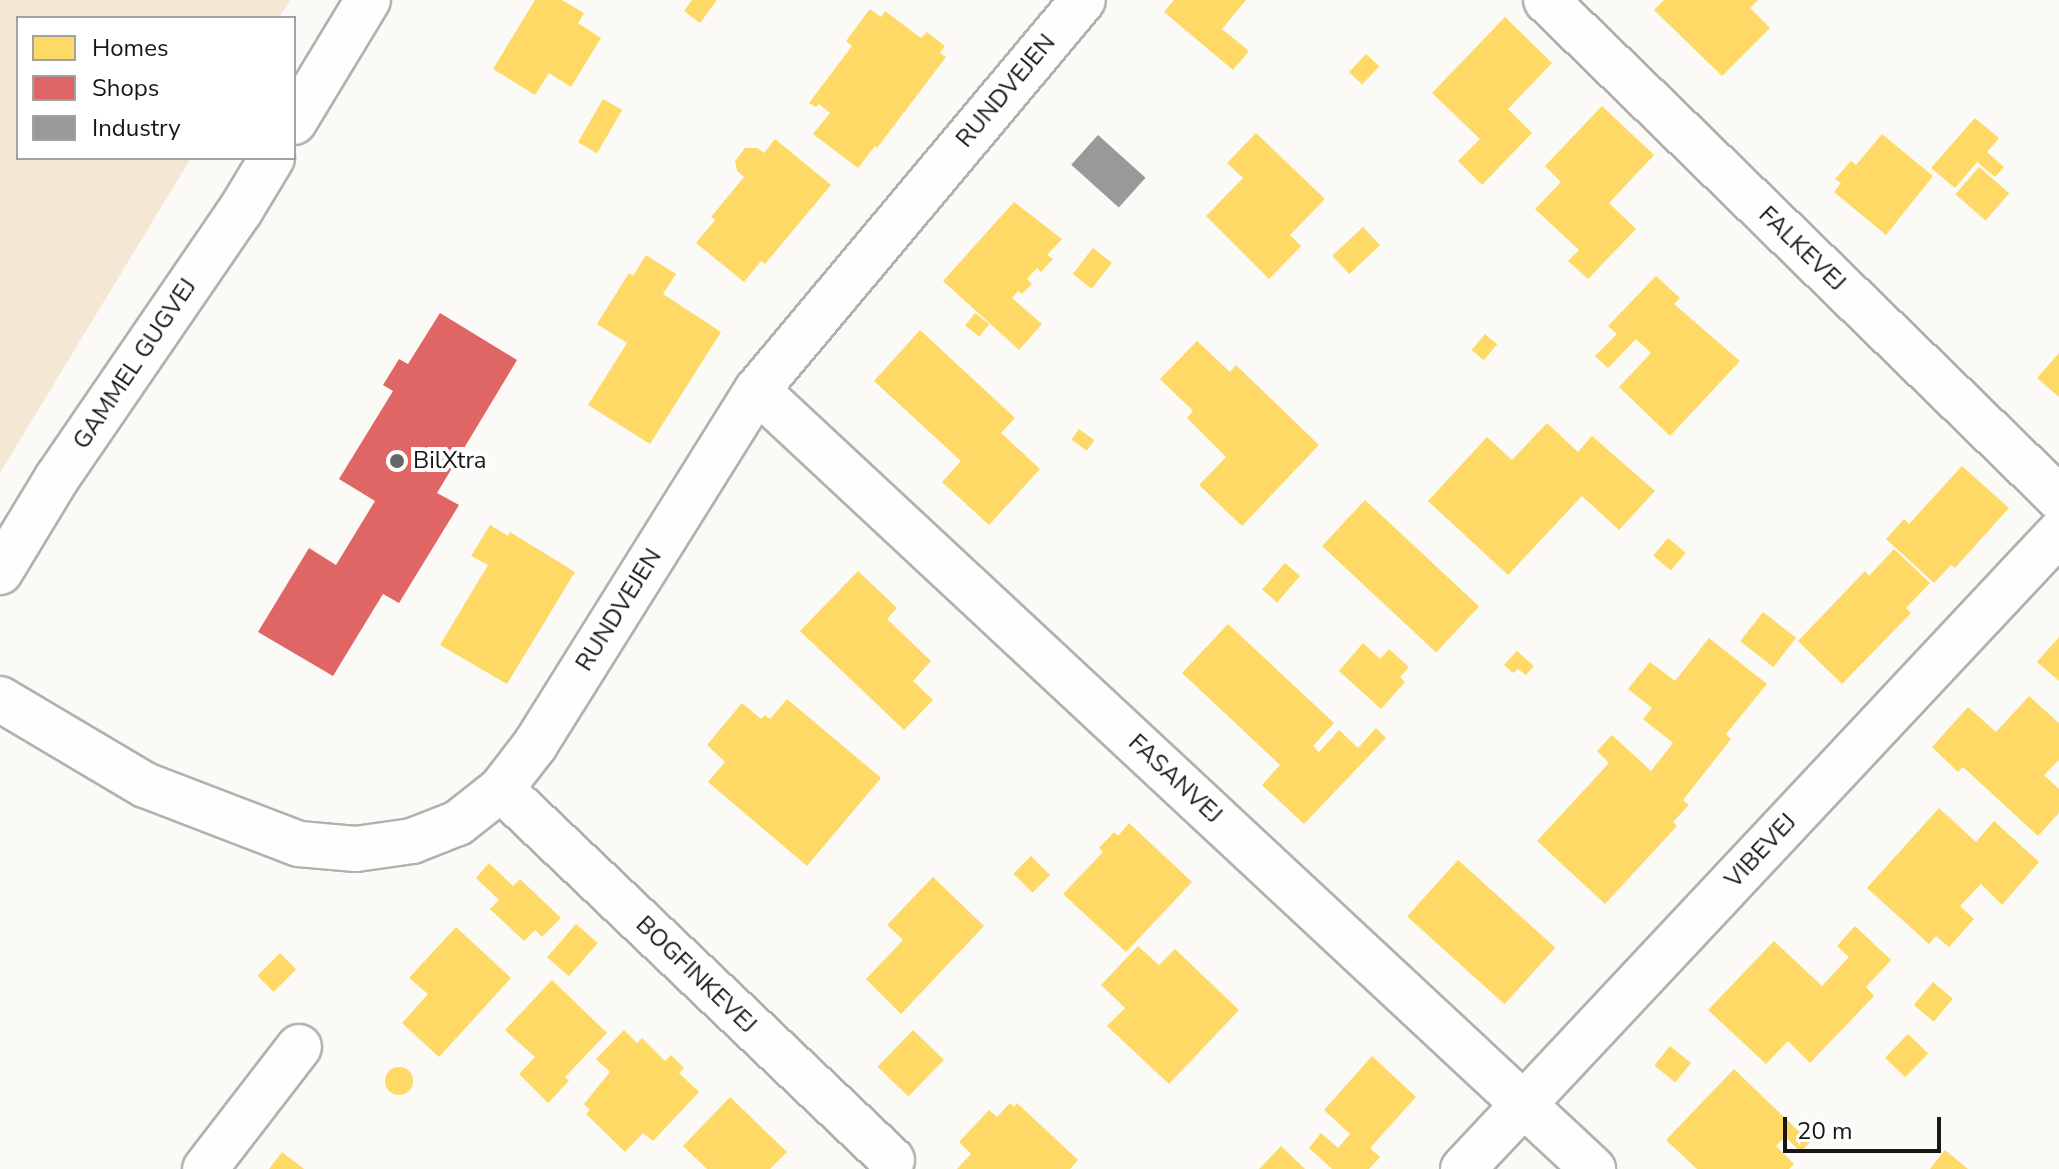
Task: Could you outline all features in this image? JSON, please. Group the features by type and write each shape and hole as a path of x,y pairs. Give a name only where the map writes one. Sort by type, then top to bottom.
{"street":[{"path":"296,119 368,0"},
{"name":"RUNDVEJEN","path":"0,699 145,785 299,844 356,849 412,841 458,823 501,789 535,745 757,390 1083,0"},
{"name":"FALKEVEJ","path":"1546,0 2059,498"},
{"name":"GAMMEL GUGVEJ","path":"0,572 57,478 240,211 271,160"},
{"name":"FASANVEJ","path":"757,390 1593,1169"},
{"name":"VIBEVEJ","path":"1463,1169 2059,533"},
{"name":"BOGFINKEVEJ","path":"501,789 892,1160"},
{"path":"205,1169 299,1047"}],"shaded area":[{"path":"0,0 290,0 280,16 16,16 16,160 190,160 0,473"}],"building: Homes":[{"path":"535,0 562,0 584,13 578,23 601,38 571,87 549,73 535,95 493,69"},
{"path":"692,0 717,0 700,23 684,11"},
{"path":"1174,0 1246,0 1222,29 1249,51 1233,70 1164,12"},
{"path":"1664,0 1758,0 1750,8 1770,28 1722,76 1654,10"},
{"path":"870,9 881,17 885,11 921,38 927,32 945,46 940,53 946,57 877,148 875,146 858,168 813,134 830,113 819,104 816,107 809,103 852,46 846,41"},
{"path":"1505,17 1552,63 1508,109 1532,133 1482,185 1458,161 1480,139 1432,93"},
{"path":"1366,54 1379,66 1362,85 1349,72"},
{"path":"603,99 622,110 597,153 578,142"},
{"path":"1602,106 1654,155 1609,203 1636,229 1588,279 1568,261 1579,250 1535,209 1561,182 1545,166"},
{"path":"1975,118 1999,138 1987,152 2004,167 1995,177 1977,162 1955,188 1931,168"},
{"path":"1256,133 1325,199 1290,235 1301,246 1269,279 1206,216 1243,178 1227,163"},
{"path":"1882,134 1933,176 1886,235 1834,192 1841,183 1835,179 1851,161 1856,165"},
{"path":"775,139 831,185 765,264 761,261 744,282 696,243 715,220 711,217 744,177 737,171 735,161 745,148 757,148 764,153"},
{"path":"1979,167 2009,193 1986,220 1955,194"},
{"path":"1014,202 1062,239 1047,255 1053,259 1041,272 1037,268 1027,279 1032,284 1022,294 1018,291 1012,298 1042,324 1019,350 943,281"},
{"path":"1363,227 1380,245 1349,274 1332,256"},
{"path":"1093,248 1112,263 1092,289 1073,274"},
{"path":"646,255 676,274 663,294 721,332 650,444 588,405 627,343 597,324 629,273 633,276"},
{"path":"1656,276 1680,298 1674,304 1740,361 1670,436 1619,387 1651,353 1636,339 1608,368 1595,356 1617,334 1608,326"},
{"path":"975,313 989,324 979,337 965,326"},
{"path":"920,330 1015,418 1001,433 1040,469 989,525 942,482 961,461 874,381"},
{"path":"1485,334 1497,344 1484,360 1472,350"},
{"path":"1197,341 1230,372 1236,365 1319,445 1242,526 1199,485 1226,457 1187,418 1193,411 1160,379"},
{"path":"2059,353 2059,397 2037,378"},
{"path":"1547,423 1578,452 1592,436 1655,491 1619,530 1582,496 1508,575 1428,501 1487,437 1512,460"},
{"path":"1079,429 1094,440 1087,451 1071,440"},
{"path":"1962,466 2009,508 1955,568 1951,565 1934,583 1886,539 1904,519 1909,524"},
{"path":"1365,500 1479,606 1436,652 1322,546"},
{"path":"490,525 508,536 510,532 575,572 507,684 440,645 488,565 471,556"},
{"path":"1668,538 1686,553 1671,570 1653,556"},
{"path":"1894,549 1930,583 1906,608 1911,613 1842,684 1798,641 1865,571 1869,576"},
{"path":"1285,563 1300,576 1277,603 1262,589"},
{"path":"858,571 897,608 887,619 931,661 913,681 933,700 904,730 800,631"},
{"path":"1763,612 1796,638 1773,667 1740,641"},
{"path":"1228,624 1334,723 1313,746 1319,752 1339,730 1358,748 1376,728 1386,738 1304,824 1262,785 1280,765 1182,673"},
{"path":"2059,637 2059,681 2037,662"},
{"path":"1709,638 1767,684 1726,734 1731,739 1683,800 1689,805 1673,822 1677,826 1605,904 1537,841 1609,763 1597,751 1612,735 1651,771 1673,743 1643,719 1652,708 1628,689 1650,662 1675,681"},
{"path":"1363,643 1380,659 1389,649 1409,667 1400,677 1405,682 1381,709 1339,671"},
{"path":"1517,651 1534,666 1526,675 1518,669 1513,673 1504,665"},
{"path":"2029,696 2059,723 2059,760 2044,775 2059,789 2059,813 2038,836 1963,767 1958,772 1932,747 1968,707 1996,732"},
{"path":"787,699 881,778 807,866 708,782 725,762 707,745 742,703 761,719 765,715 770,719"},
{"path":"1939,808 1976,842 1994,821 2039,862 2002,905 1981,884 1960,906 1974,919 1949,947 1936,936 1929,944 1867,888"},
{"path":"1129,823 1192,882 1126,952 1063,894 1103,852 1099,848 1114,832 1118,836"},
{"path":"1031,856 1050,875 1032,893 1013,874"},
{"path":"1458,860 1555,948 1504,1004 1407,916"},
{"path":"489,863 513,886 520,879 561,918 542,937 535,930 524,941 490,909 499,900 476,878"},
{"path":"933,877 984,926 901,1014 866,979 903,940 887,925"},
{"path":"576,924 598,943 569,976 547,957"},
{"path":"1855,926 1891,960 1866,987 1874,996 1810,1063 1788,1041 1766,1064 1708,1010 1774,941 1822,986 1849,957 1837,946"},
{"path":"456,927 511,978 439,1057 402,1023 428,994 409,978"},
{"path":"1138,946 1159,965 1175,949 1239,1010 1169,1084 1107,1026 1125,1008 1101,985"},
{"path":"280,953 296,969 274,992 257,976"},
{"path":"552,980 607,1033 565,1077 569,1081 548,1103 519,1074 535,1057 505,1030"},
{"path":"1933,982 1953,999 1934,1022 1914,1005"},
{"path":"624,1030 637,1043 642,1038 665,1061 671,1055 684,1068 679,1073 699,1092 653,1141 643,1133 625,1152 586,1114 590,1110 584,1104 610,1072 596,1059"},
{"path":"913,1030 944,1060 909,1097 878,1067"},
{"path":"1908,1034 1928,1053 1905,1077 1885,1058"},
{"path":"1670,1046 1691,1063 1675,1082 1654,1065"},
{"path":"1372,1056 1416,1097 1370,1148 1380,1157 1369,1169 1332,1169 1309,1148 1321,1133 1338,1148 1350,1134 1324,1110"},
{"path":"399,1067 409,1071 413,1081 409,1091 399,1095 389,1091 385,1081 389,1071"},
{"path":"1734,1069 1810,1142 1801,1152 1785,1137 1776,1146 1794,1164 1789,1169 1697,1169 1666,1140"},
{"path":"730,1097 787,1152 770,1169 707,1169 683,1146"},
{"path":"1010,1103 1014,1107 1017,1103 1078,1160 1070,1169 957,1169 971,1154 959,1142 989,1110 997,1117"},
{"path":"1281,1146 1305,1169 1259,1169"},
{"path":"1945,1150 1968,1169 1930,1169"},
{"path":"282,1152 304,1169 269,1169"}],"building: Shops":[{"path":"440,313 517,360 437,493 459,505 399,603 383,594 333,676 258,632 309,548 336,565 375,501 339,479 393,391 383,385 399,359 408,364"}],"building: Industry":[{"path":"1098,135 1146,178 1119,208 1071,165"}],"place":[{"name":"BilXtra","path":"397,461"}]}
